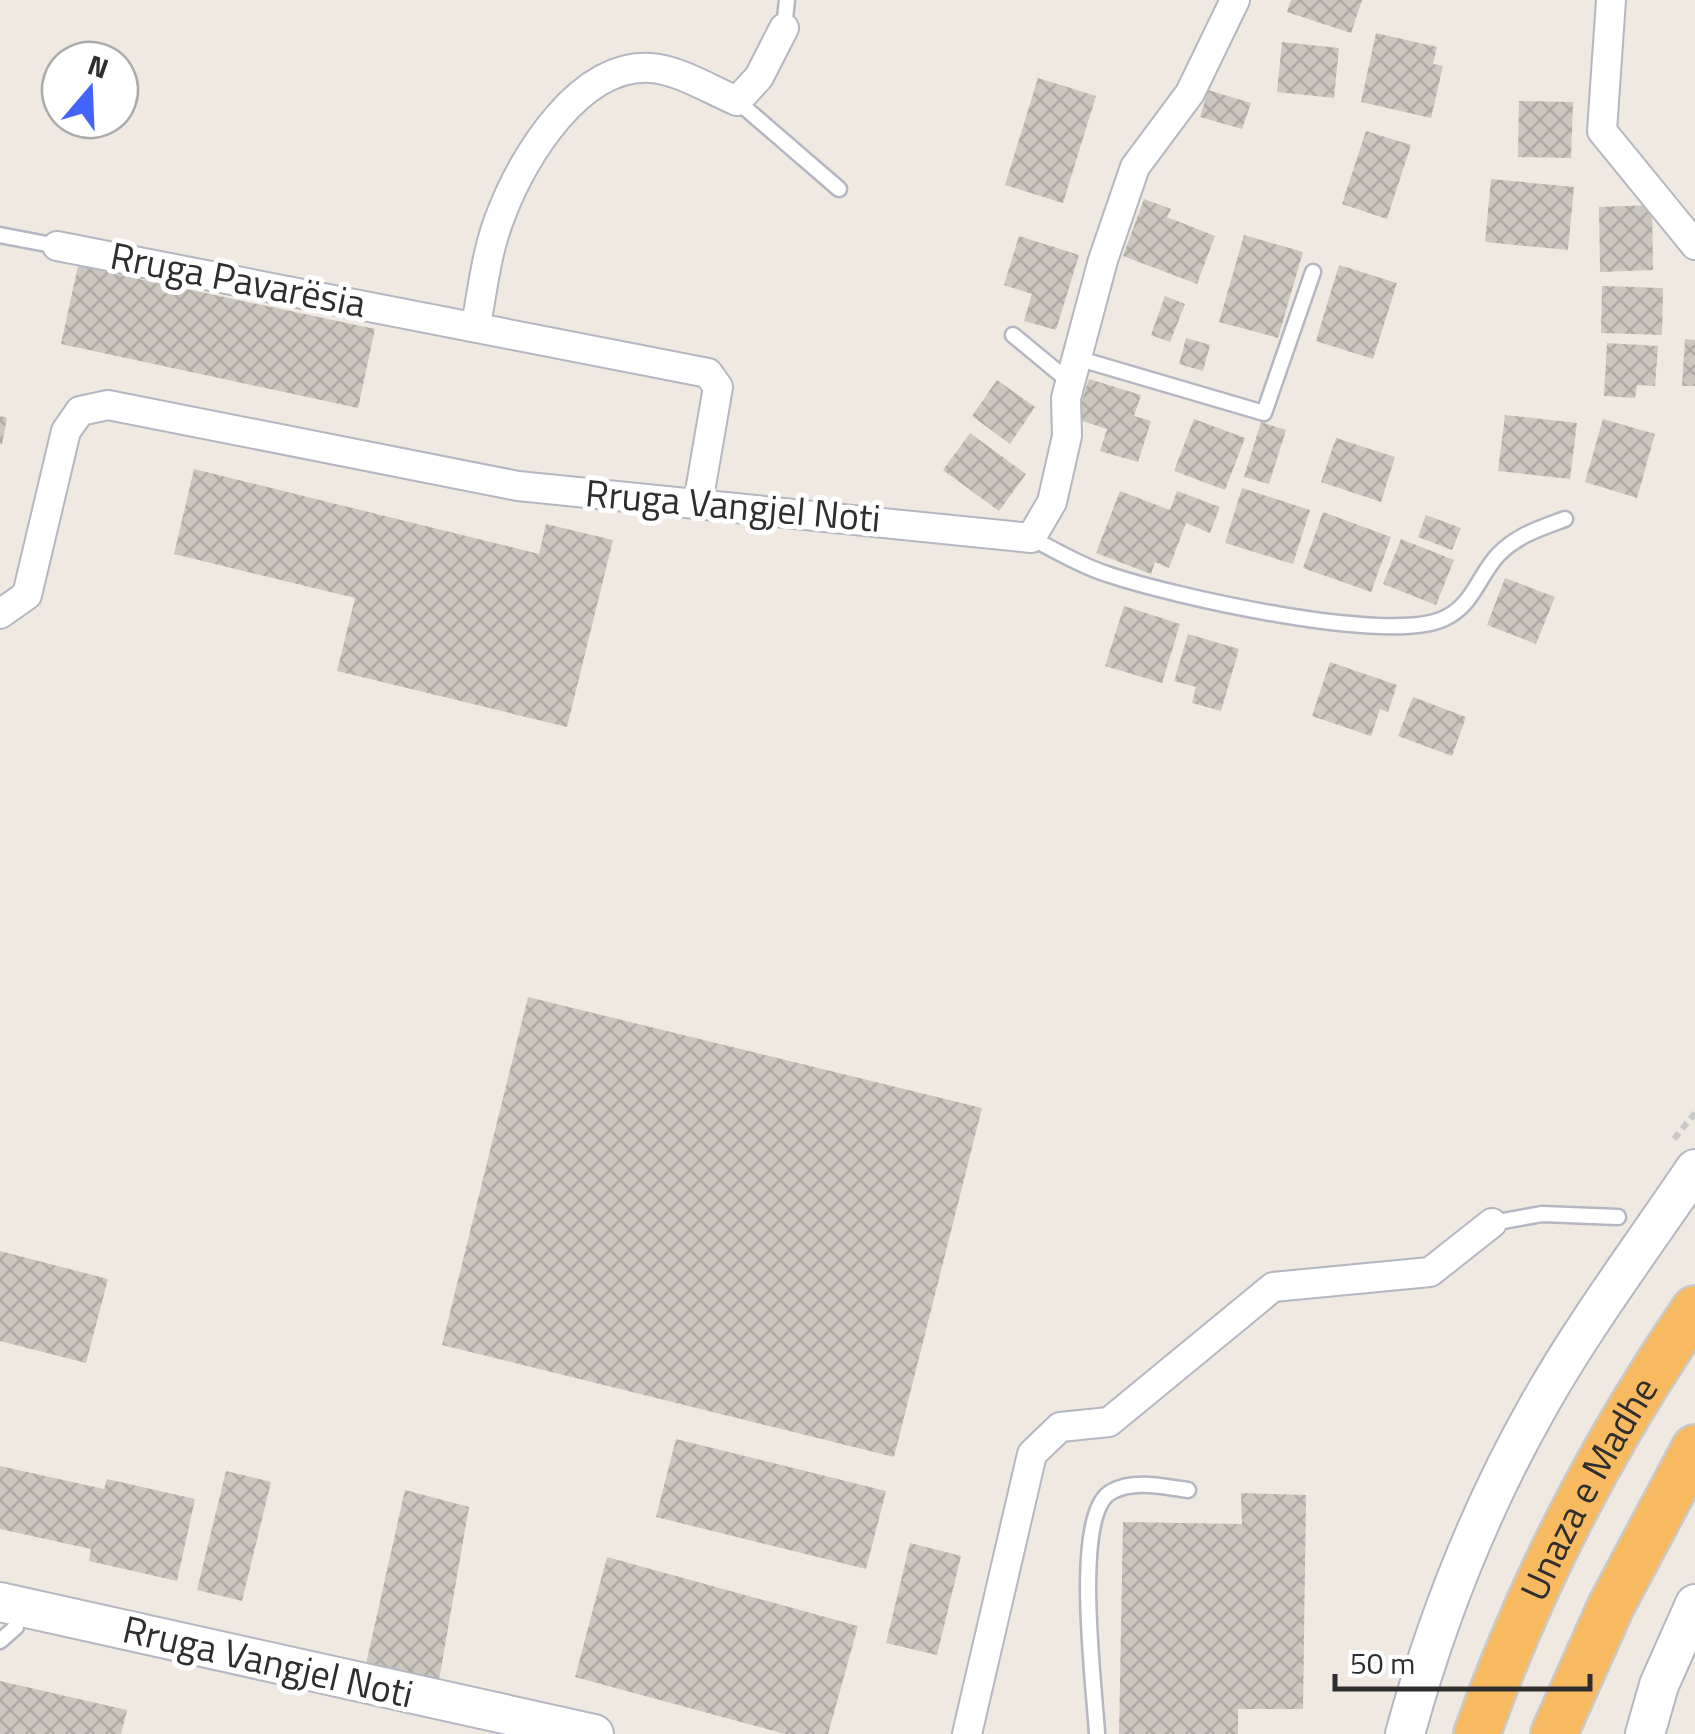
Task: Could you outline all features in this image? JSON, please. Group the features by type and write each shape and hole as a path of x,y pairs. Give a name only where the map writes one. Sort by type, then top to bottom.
{"highway":[{"name":"Unaza e Madhe","path":"1478,1734 1518,1626 1568,1520 1630,1408 1695,1309"},
{"name":"Unaza e Madhe","path":"1554,1734 1610,1606 1695,1448"}],"main road":[{"path":"1405,1734 1463,1567 1518,1444 1564,1362 1695,1168"},
{"name":"Rruga Vangjel Noti","path":"9,1604 594,1734"},
{"path":"1645,1734 1659,1685 1695,1604"}],"street":[{"path":"1031,538 1052,502 1067,436 1066,398 1104,260 1135,167 1190,93 1235,0"},
{"path":"1612,0 1602,131 1695,246"},
{"path":"476,325 502,212 541,143 590,87 624,70 653,68 736,100 760,78 786,14"},
{"name":"Rruga Pavarësia","path":"56,246 708,373 718,387 698,504"},
{"name":"Rruga Vangjel Noti","path":"0,614 27,595 66,430 80,411 108,405 518,486 1031,538"},
{"path":"967,1734 1032,1454 1060,1428 1110,1422 1273,1287 1430,1272 1492,1223"}],"lane":[{"path":"736,100 839,189"},
{"name":"Rruga Pavarësia","path":"0,236 56,246"},
{"path":"1012,335 1076,371 1264,413 1313,272"},
{"name":"Rruga Vangjel Noti","path":"1031,538 1102,573 1173,594 1334,620 1406,627 1444,620 1466,603 1496,556 1520,536 1565,519"},
{"path":"1492,1223 1542,1214 1618,1217"},
{"path":"1097,1734 1088,1560 1095,1514 1107,1493 1127,1486 1188,1490"},
{"path":"0,1640 16,1627 9,1604"}],"building":[{"path":"1291,0 1362,0 1351,33 1287,12"},
{"path":"1376,33 1437,47 1433,64 1443,66 1431,118 1361,102"},
{"path":"1282,42 1339,48 1334,98 1277,92"},
{"path":"1038,78 1096,96 1063,203 1005,185"},
{"path":"1208,90 1251,103 1242,129 1200,117"},
{"path":"1519,101 1573,102 1571,158 1518,157"},
{"path":"1366,131 1411,145 1387,219 1342,204"},
{"path":"1491,179 1574,187 1568,250 1485,242"},
{"path":"1144,199 1171,209 1167,217 1215,236 1197,284 1123,256"},
{"path":"1652,205 1653,270 1600,272 1599,207"},
{"path":"1244,235 1303,252 1278,338 1219,322"},
{"path":"1019,236 1079,255 1056,330 1024,321 1032,294 1004,285"},
{"path":"1339,265 1397,283 1373,359 1316,341"},
{"path":"78,266 375,329 358,408 61,344"},
{"path":"1602,286 1663,288 1662,335 1601,333"},
{"path":"1165,296 1185,304 1170,342 1151,335"},
{"path":"1186,338 1210,345 1203,371 1179,364"},
{"path":"1685,339 1695,340 1695,386 1682,386"},
{"path":"1607,343 1658,346 1655,386 1637,385 1635,398 1604,396"},
{"path":"1089,379 1141,395 1134,416 1151,421 1138,462 1100,451 1107,429 1076,419"},
{"path":"997,380 1035,407 1010,444 972,416"},
{"path":"1505,415 1577,423 1570,479 1498,471"},
{"path":"0,416 7,418 2,444 0,444"},
{"path":"1194,419 1245,438 1225,490 1174,471"},
{"path":"1603,419 1655,434 1637,498 1585,482"},
{"path":"1261,422 1286,430 1269,484 1244,477"},
{"path":"970,433 1026,474 999,511 943,470"},
{"path":"1336,438 1395,457 1381,502 1321,482"},
{"path":"194,469 539,554 546,524 613,540 567,727 337,671 355,598 174,554"},
{"path":"1242,488 1310,510 1293,564 1225,543"},
{"path":"1120,491 1170,510 1177,491 1220,507 1210,533 1186,523 1169,568 1155,562 1151,574 1096,553"},
{"path":"1323,512 1391,537 1371,592 1303,568"},
{"path":"1426,515 1461,528 1452,550 1418,537"},
{"path":"1401,539 1454,560 1436,605 1383,584"},
{"path":"1505,578 1555,597 1536,644 1487,625"},
{"path":"1124,606 1180,624 1162,683 1105,666"},
{"path":"1188,634 1239,649 1221,711 1192,703 1196,687 1174,681"},
{"path":"1330,662 1397,685 1388,712 1380,709 1371,736 1312,716"},
{"path":"1413,697 1466,717 1452,756 1398,736"},
{"path":"528,997 982,1108 894,1457 442,1345"},
{"path":"0,1251 108,1279 86,1363 0,1341"},
{"path":"676,1439 886,1491 866,1569 656,1517"},
{"path":"0,1466 104,1489 107,1479 195,1499 177,1581 89,1561 91,1549 0,1529"},
{"path":"226,1471 271,1482 242,1601 197,1590"},
{"path":"405,1490 469,1507 439,1680 366,1664"},
{"path":"1241,1493 1306,1495 1303,1709 1238,1709 1238,1734 1119,1734 1123,1522 1242,1524"},
{"path":"910,1543 961,1556 937,1655 886,1643"},
{"path":"607,1557 858,1626 828,1734 785,1734 575,1677"},
{"path":"0,1681 127,1710 121,1734 0,1734"}]}
